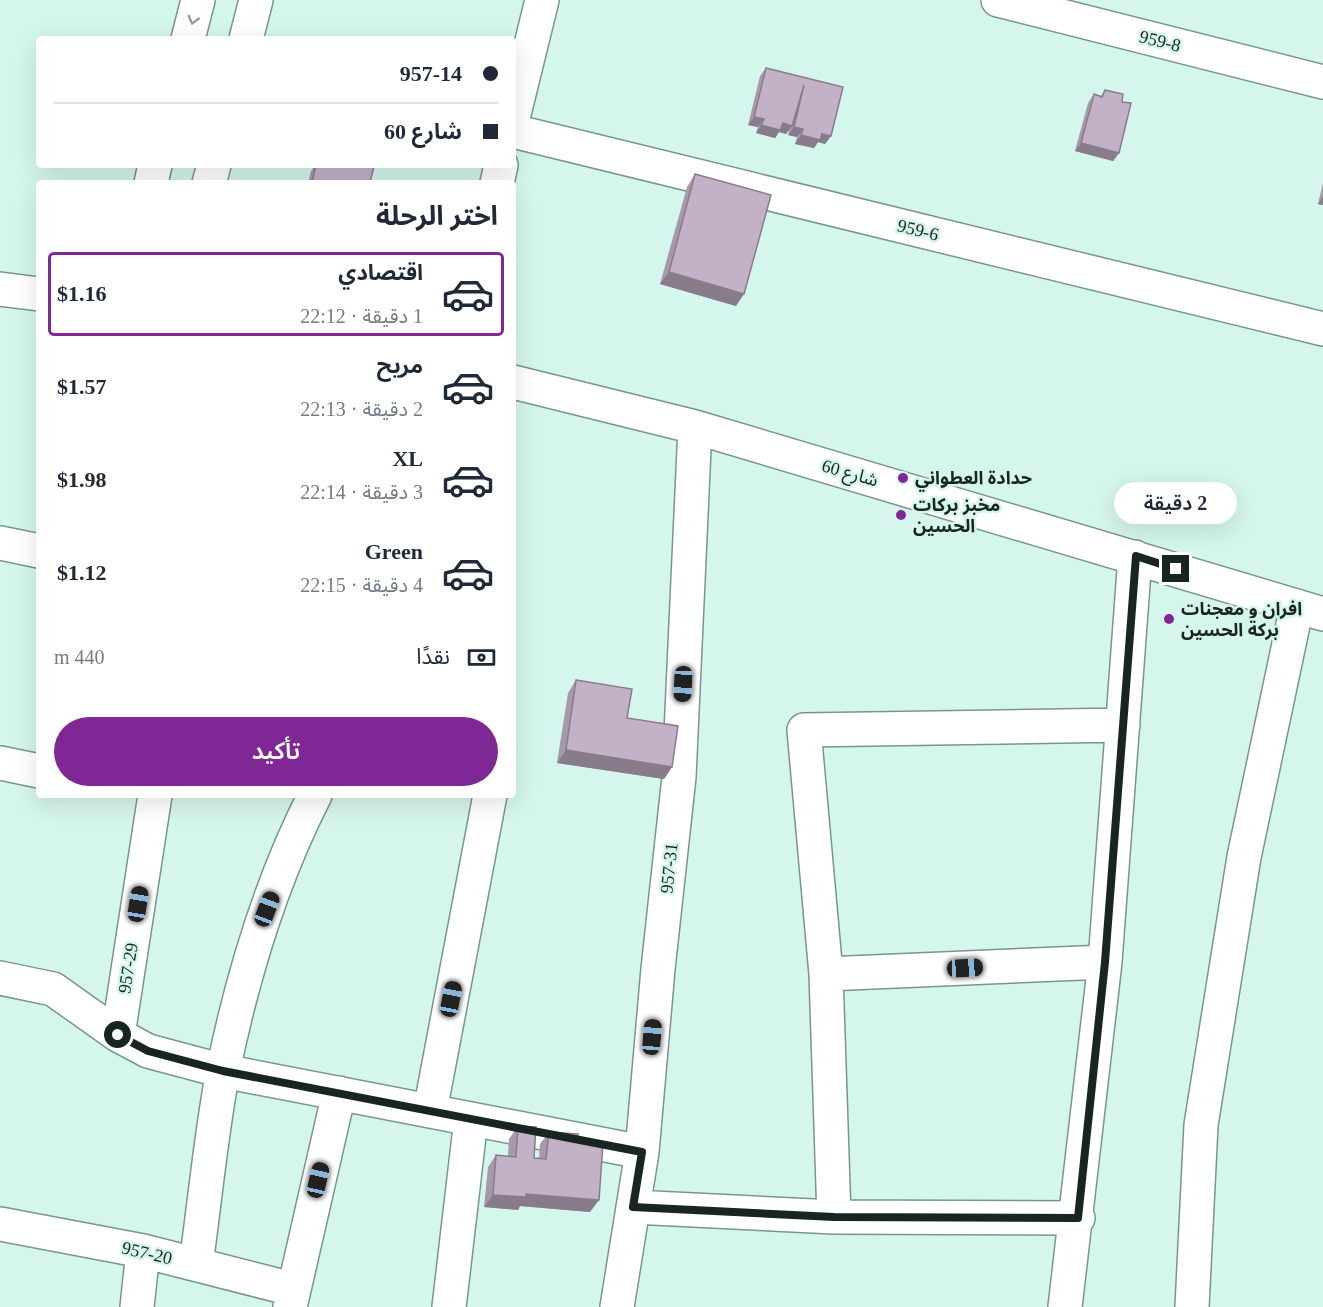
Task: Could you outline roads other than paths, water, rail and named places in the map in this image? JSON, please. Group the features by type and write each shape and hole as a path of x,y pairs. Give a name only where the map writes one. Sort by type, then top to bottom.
{"street":[{"path":"189,36 198,0"},
{"path":"247,36 256,0"},
{"path":"516,106 542,0"},
{"name":"959-8","path":"998,0 1323,82"},
{"name":"959-6","path":"516,132 1323,329"},
{"path":"0,289 36,294"},
{"name":"شارع 60","path":"516,383 695,427 1136,556 1310,610"},
{"name":"957-31","path":"617,1307 642,1152 678,777 695,427"},
{"path":"0,543 36,550"},
{"path":"1065,1307 1078,1218 1105,962 1136,556"},
{"path":"1192,1307 1201,1125 1244,857 1310,610"},
{"path":"834,1217 825,974 804,730 1123,725"},
{"path":"0,763 36,770"},
{"name":"957-29","path":"118,1035 155,798"},
{"path":"196,1264 223,1071 260,929 298,827 313,798"},
{"path":"430,1111 489,798"},
{"path":"825,974 1105,962"},
{"path":"0,978 53,989 118,1035 148,1051 223,1071 642,1152"},
{"path":"291,1298 339,1093"},
{"path":"449,1307 471,1119"},
{"path":"633,1207 834,1217 1078,1218"},
{"name":"957-20","path":"0,1224 144,1251 196,1264 291,1298"},
{"path":"137,1307 144,1251"}],"place":[{"name":"حدادة العطواني","path":"903,478"},
{"name":"مخبز بركات الحسين","path":"901,515"},
{"name":"افران و معجنات بركة الحسين","path":"1169,619"}]}
